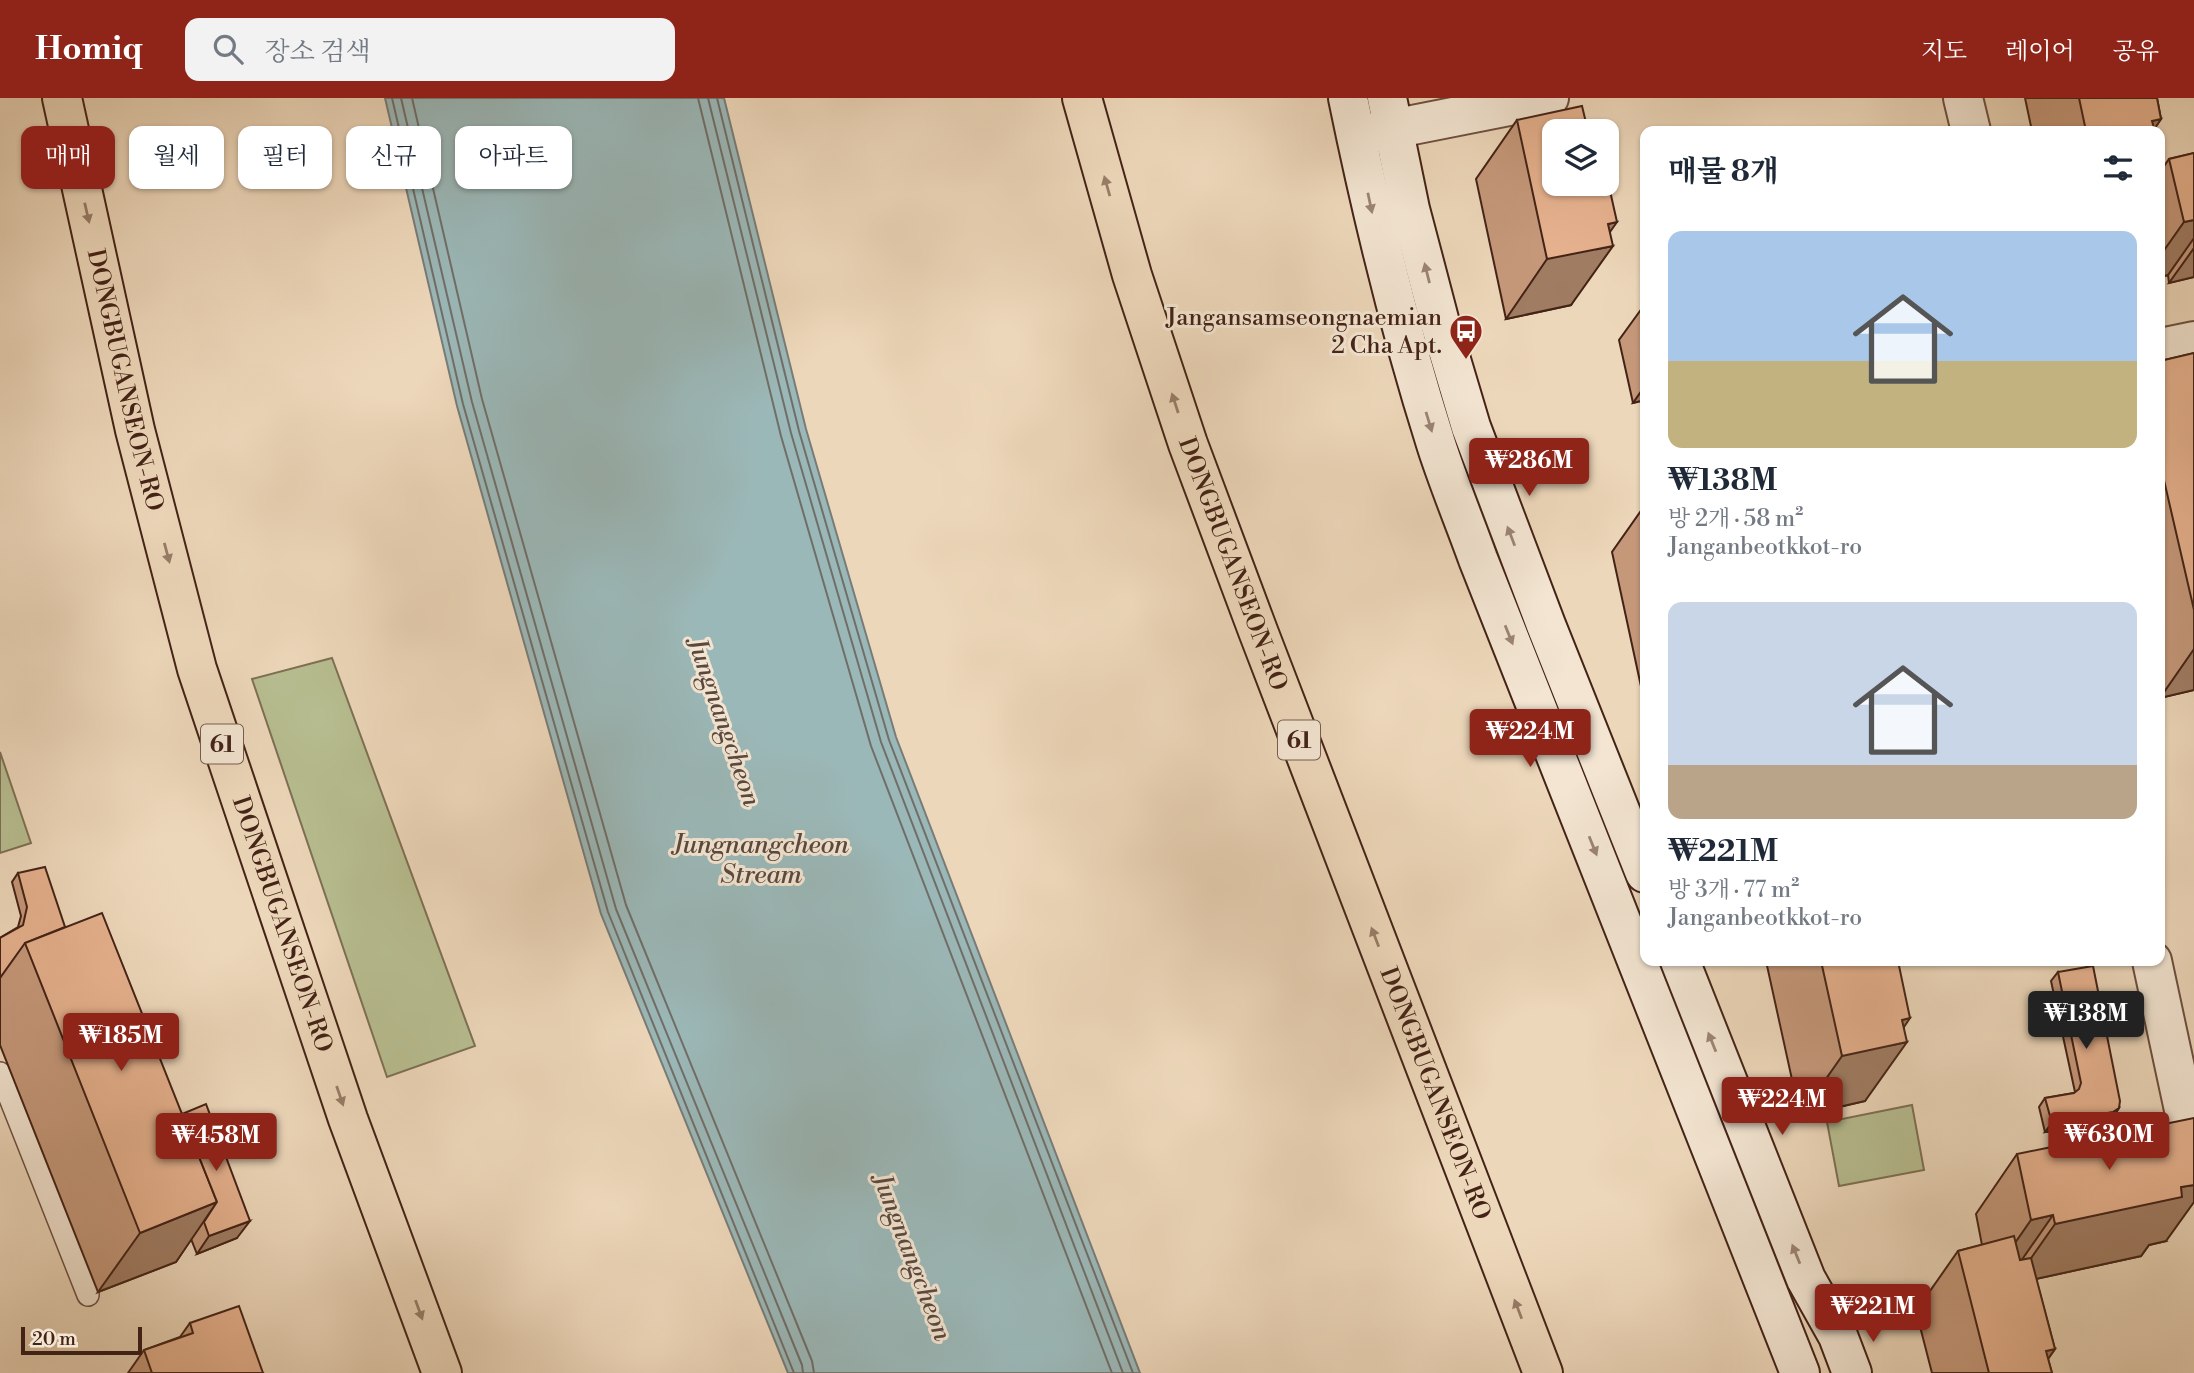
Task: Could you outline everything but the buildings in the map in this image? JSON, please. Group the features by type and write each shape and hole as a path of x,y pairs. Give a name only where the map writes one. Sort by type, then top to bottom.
{"highway":[{"name":"DONGBUGANSEON-RO","path":"61,98 135,430 197,669 348,1119 442,1373"},
{"name":"DONGBUGANSEON-RO","path":"1082,98 1132,275 1188,443 1543,1373"}],"street":[{"path":"1348,98 1380,245 1436,446 1800,1373"},
{"path":"1356,136 1390,113 1549,98"},
{"path":"1963,98 1970,126"},
{"path":"1390,113 1410,209 1471,427 1640,860"},
{"path":"2165,347 2194,341"},
{"path":"1682,966 1806,1279 1838,1336 1853,1373"},
{"path":"2153,966 2186,1119 2194,1138"}],"lane":[{"path":"0,1073 88,1294"}],"green space":[{"path":"332,658 475,1046 387,1077 252,679"},
{"path":"0,752 31,843 0,853"},
{"path":"1912,1105 1924,1170 1839,1186 1827,1122"}],"water":[{"name":"Jungnangcheon Stream","path":"385,98 724,98 806,429 896,737 1140,1373 788,1373 601,914 457,406 406,189 441,189 441,126 392,126"}],"place":[{"name":"Jangansamseongnaemian 2 Cha Apt.","path":"1466,361"}],"water label":[{"name":"Jungnangcheon","path":"725,722"},
{"name":"Jungnangcheon","path":"913,1257"}]}
